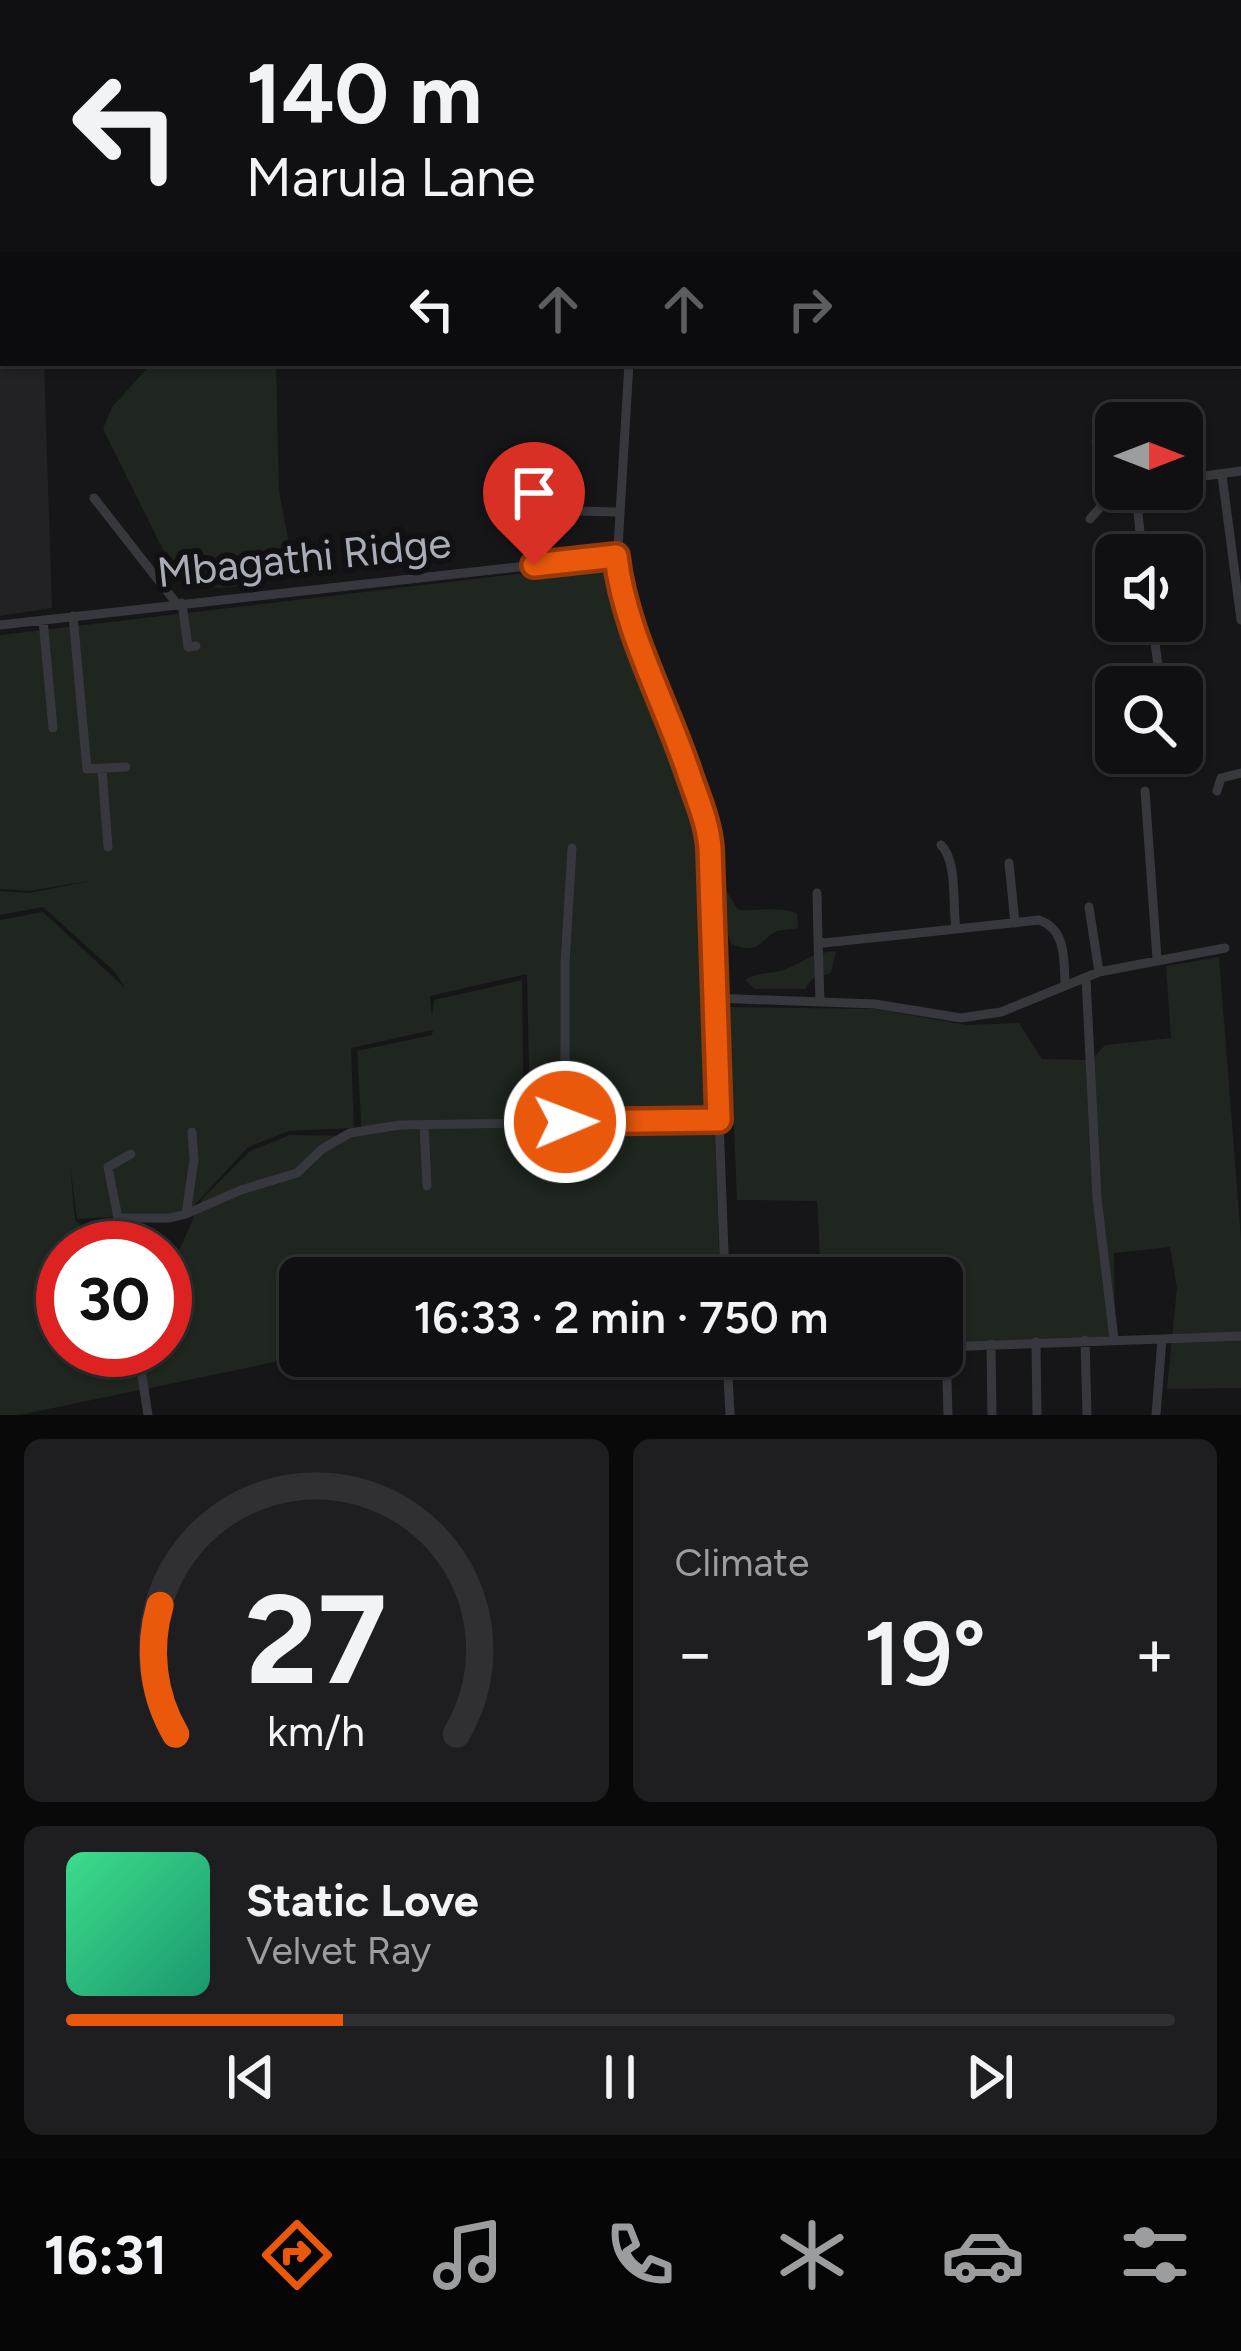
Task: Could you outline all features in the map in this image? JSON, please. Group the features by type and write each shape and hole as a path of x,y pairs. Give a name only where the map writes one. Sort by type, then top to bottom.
{"street":[{"path":"629,366 616,556 642,650 680,744 708,832 724,1256"},
{"path":"1203,477 1241,471"},
{"path":"1222,475 1241,620"},
{"path":"94,498 180,603 184,638 188,647 196,646"},
{"path":"534,510 620,512"},
{"path":"1090,519 1099,510"},
{"name":"Mbagathi Ridge","path":"0,625 616,556"},
{"path":"73,616 87,769 126,767"},
{"path":"43,620 52,728"},
{"path":"102,770 108,847"},
{"path":"1217,790 1221,778 1241,772"},
{"path":"1145,791 1157,959"},
{"path":"940,845 950,854 954,868 951,898 956,929"},
{"path":"565,1122 565,963 572,848"},
{"path":"1009,863 1015,923"},
{"path":"817,893 820,1003"},
{"path":"1089,907 1099,972"},
{"path":"818,940 1039,920 1057,931 1065,984"},
{"path":"712,998 875,1004 961,1018 1000,1012 1099,972 1225,948"},
{"path":"1086,977 1097,1198 1114,1339"},
{"path":"118,1218 186,1214 297,1173 322,1149 350,1133 424,1125 719,1120"},
{"path":"424,1125 427,1186"},
{"path":"186,1214 194,1160 192,1132"},
{"path":"118,1221 108,1168 131,1154"},
{"path":"963,1346 1241,1336"},
{"path":"1156,1415 1162,1339"},
{"path":"1085,1340 1087,1415"},
{"path":"1036,1342 1037,1415"},
{"path":"992,1345 992,1415"},
{"path":"142,1377 148,1415"},
{"path":"728,1377 730,1415"},
{"path":"946,1377 948,1415"}],"shaded area":[{"path":"0,366 44,366 52,608 0,616"},
{"path":"149,366 276,366 279,491 291,554 268,575 240,585 179,582 103,429 112,407"},
{"path":"610,563 702,852 709,1117 530,1113 527,974 430,996 432,1017 434,1000 522,980 524,1134 715,1134 719,1257 279,1257 279,1361 0,1415 0,920 43,912 125,988 115,972 43,907 0,915 0,891 29,893 95,880 29,891 0,889 0,635","holes":["433,1030 432,1035 357,1051 362,1136 290,1135 250,1151 202,1199 192,1221 192,1377 36,1377 36,1221 76,1221 70,1164 77,1219 169,1214 192,1208 248,1147 289,1131 354,1128 351,1048"]},
{"path":"724,887 738,910 797,913 798,928 777,931 753,948 731,944"},
{"path":"836,951 831,973 813,978 805,989 755,989 745,980 815,955"},
{"path":"1219,957 1241,1239 1241,1388 1167,1389 1177,1288 1170,1247 1114,1253 1115,1337 963,1342 963,1257 820,1257 817,1201 737,1200 729,1007 875,1009 967,1025 1019,1023 1042,1059 1092,1060 1105,1045 1171,1038 1166,966"}],"route":[{"path":"534,565 616,556 642,650 680,744 710,848 719,1120 565,1122"}]}
